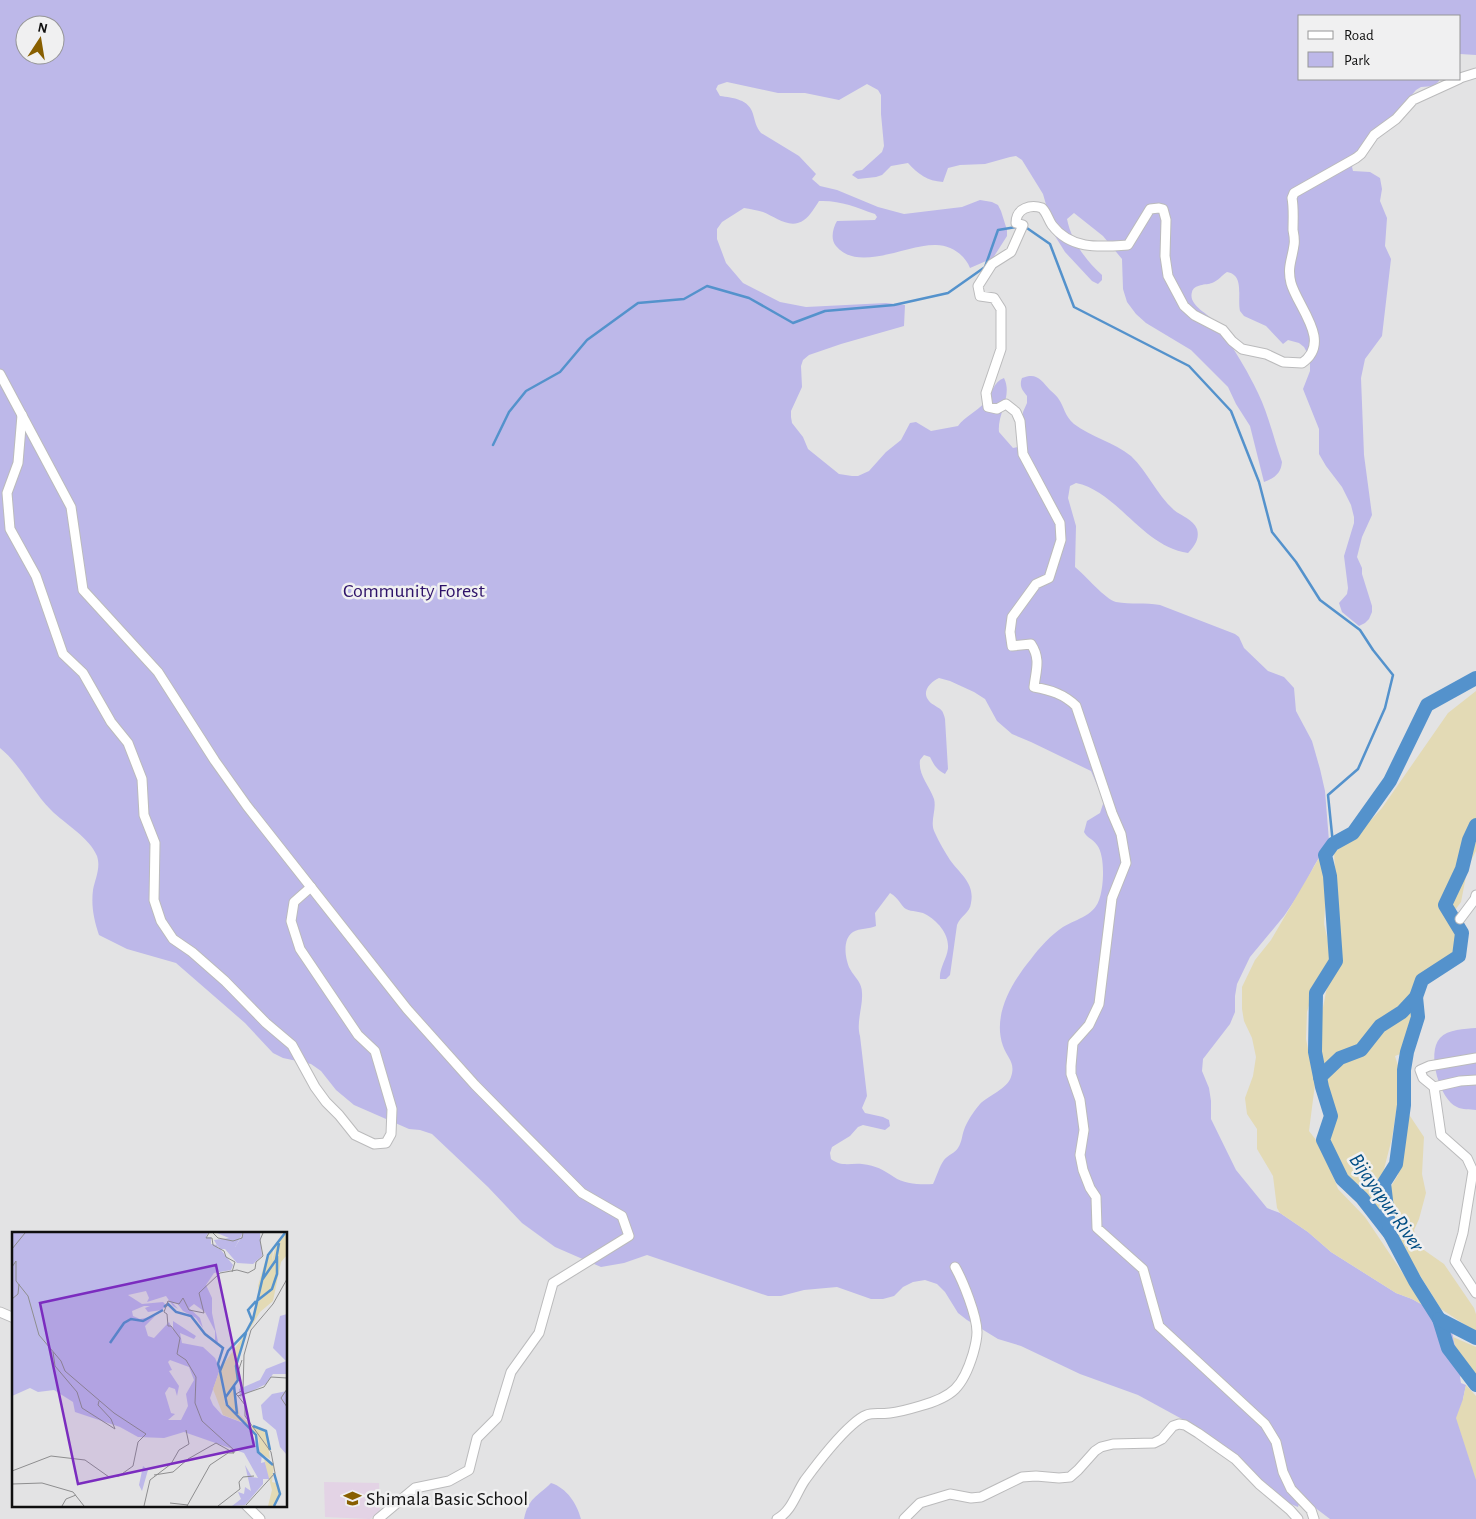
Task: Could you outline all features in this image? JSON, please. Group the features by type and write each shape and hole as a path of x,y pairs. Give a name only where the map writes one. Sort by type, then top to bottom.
{"street":[{"path":"1461,77 1476,73"},
{"path":"1314,1519 1310,1510 1292,1489 1283,1472 1276,1442 1264,1424 1159,1326 1143,1269 1097,1228 1096,1197 1084,1178 1082,1170 1080,1155 1084,1130 1080,1100 1071,1074 1071,1066 1073,1043 1089,1024 1099,1004 1112,898 1126,863 1121,834 1112,813 1076,706 1067,698 1048,690 1034,687 1037,654 1031,644 1012,646 1010,632 1012,617 1036,584 1049,578 1061,540 1060,523 1023,454 1020,421 1016,412 1006,404 997,409 988,407 986,393 1001,349 1001,309 994,298 980,296 978,286 992,264 1011,252 1023,226 1016,223 1016,219 1019,212 1026,207 1034,205 1042,208 1052,224 1067,240 1074,244 1115,246 1128,245 1150,209 1158,208 1163,210 1166,220 1165,256 1168,276 1180,301 1188,311 1223,330 1232,341 1242,348 1272,356 1283,362 1302,363 1311,354 1314,337 1291,284 1289,272 1295,244 1292,198 1294,193 1356,158 1374,135 1396,119 1413,100 1455,80"},
{"path":"0,374 70,507 83,590 158,672 215,761 248,806 407,1009 475,1085 582,1193 622,1216 629,1236 553,1283 539,1334 511,1372 497,1418 477,1438 469,1470 449,1481 415,1488 378,1519"},
{"path":"22,415 18,463 7,493 10,529 36,576 63,654 83,673 111,722 128,743 142,779 144,815 155,843 154,900 161,921 173,939 192,952 225,981 266,1024 292,1045 315,1087 355,1135 374,1144 386,1143 391,1134 392,1109 375,1051 358,1035 300,949 291,921 294,902 311,887"},
{"path":"1460,919 1476,895"},
{"path":"1476,1058 1429,1066 1420,1070 1423,1078 1434,1087 1442,1135 1466,1158 1473,1171 1463,1233 1455,1261 1476,1293"},
{"path":"1434,1087 1460,1081 1476,1080"},
{"path":"777,1519 791,1506 804,1481 818,1464 847,1430 862,1416 873,1413 890,1413 937,1401 951,1394 960,1385 971,1362 976,1345 977,1331 975,1319 963,1284 955,1267"},
{"path":"0,1312 12,1317"},
{"path":"904,1519 920,1503 950,1494 981,1498 1022,1477 1070,1477 1094,1451 1113,1444 1154,1443 1162,1439 1173,1426 1179,1424 1185,1425 1236,1459 1258,1484 1290,1510 1298,1519"},
{"path":"247,1506 260,1519"}],"shaded area":[{"name":"Shimala Basic School","path":"324,1482 379,1483 380,1512 370,1519 325,1517"}],"green space":[{"name":"Community Forest","path":"0,0 1476,0 1476,55 1461,54 1461,15 1298,15 1298,80 1439,80 1434,86 1421,87 1416,90 1393,117 1366,138 1352,167 1353,171 1370,172 1380,178 1382,189 1380,201 1387,218 1385,246 1391,259 1382,336 1365,359 1361,378 1364,455 1372,515 1362,537 1357,557 1362,568 1372,612 1369,619 1359,626 1342,612 1339,603 1347,594 1344,556 1354,517 1351,505 1342,487 1319,454 1319,429 1303,389 1310,371 1310,358 1304,347 1299,343 1288,340 1283,344 1266,326 1244,316 1240,311 1238,282 1233,274 1227,272 1210,284 1200,285 1193,289 1192,297 1195,305 1214,321 1232,346 1265,409 1282,462 1277,475 1264,482 1250,426 1228,387 1191,350 1146,323 1136,314 1127,302 1123,289 1122,259 1103,236 1074,213 1067,219 1072,235 1085,257 1102,275 1102,280 1098,284 1092,281 1065,252 1055,236 1043,194 1022,160 1016,156 985,164 960,165 948,168 943,182 923,176 908,163 891,166 882,175 876,177 858,179 852,175 856,171 862,170 882,152 884,146 881,95 878,90 867,84 839,100 805,93 778,93 727,82 718,85 716,89 720,96 740,100 748,105 761,133 799,156 816,174 812,179 820,186 837,190 878,207 904,214 962,207 980,200 992,202 998,205 1007,230 1007,236 993,258 970,268 961,255 942,245 924,246 870,257 857,257 845,254 836,246 833,240 833,230 837,221 875,220 877,217 875,214 841,203 819,201 806,218 794,224 783,222 763,212 744,208 722,222 717,229 717,239 726,263 743,283 780,302 806,307 886,303 905,305 904,326 841,344 809,355 803,360 801,366 802,387 791,411 791,417 792,423 803,437 808,449 839,474 858,476 869,471 886,452 901,440 910,423 916,422 931,431 958,426 982,405 995,385 1004,378 1007,392 1000,418 999,432 1013,448 1018,447 1023,442 1023,412 1027,403 1027,396 1022,388 1021,381 1022,378 1027,376 1038,378 1057,397 1068,418 1074,424 1131,456 1168,504 1193,523 1198,533 1196,543 1188,553 1172,549 1157,541 1104,496 1091,488 1076,483 1070,486 1068,498 1076,526 1075,567 1101,592 1116,602 1160,605 1235,634 1239,637 1244,648 1268,671 1284,677 1294,688 1296,711 1312,741 1320,769 1325,791 1329,841 1303,888 1284,916 1250,957 1237,984 1235,1012 1230,1024 1203,1059 1202,1071 1209,1088 1211,1119 1236,1170 1267,1208 1280,1213 1308,1232 1331,1252 1396,1293 1412,1299 1439,1314 1451,1327 1456,1350 1467,1367 1460,1377 1461,1383 1466,1385 1463,1399 1476,1450 1476,1519 1330,1519 1301,1497 1298,1507 1286,1502 1252,1472 1244,1461 1182,1419 1138,1395 1080,1374 1021,1346 998,1339 958,1313 945,1292 937,1284 925,1280 913,1282 903,1287 894,1296 883,1299 871,1299 837,1287 804,1290 781,1296 768,1296 647,1255 624,1263 601,1267 555,1247 522,1223 488,1187 432,1134 409,1129 354,1105 336,1090 321,1071 311,1064 283,1058 273,1053 245,1023 176,963 127,949 99,935 94,918 92,896 98,865 94,849 51,810 14,762 0,748","holes":["939,678 974,692 985,699 997,721 1012,734 1091,771 1104,801 1100,813 1087,821 1084,832 1100,850 1103,862 1103,877 1100,897 1094,908 1085,916 1063,927 1050,937 1024,968 1011,988 1002,1011 1000,1023 1003,1046 1012,1064 1009,1081 975,1110 965,1127 959,1146 944,1160 933,1184 913,1184 872,1166 838,1163 831,1159 832,1147 850,1136 858,1127 863,1125 885,1130 890,1126 889,1120 865,1113 862,1108 867,1096 859,1031 862,989 850,969 847,960 846,944 847,939 853,932 876,926 875,913 890,893 906,909 925,914 942,928 947,938 948,948 940,979 946,979 950,975 957,925 967,912 972,896 969,884 950,860 933,829 934,799 922,775 920,760 924,755 930,757 936,767 945,774 948,769 945,717 942,711 927,698 926,691 930,685"]},
{"path":"1476,1028 1476,1110 1457,1107 1445,1095 1437,1075 1434,1054 1436,1045 1443,1035 1457,1030"},
{"path":"551,1483 557,1485 571,1497 581,1519 524,1519 528,1506 534,1498"}],"sand":[{"path":"1476,691 1476,851 1468,866 1461,902 1450,917 1457,933 1456,951 1433,967 1408,999 1382,1018 1356,1047 1343,1050 1322,1066 1319,1028 1327,987 1339,962 1334,853 1382,808 1448,713"},
{"path":"1329,841 1324,924 1332,958 1316,982 1307,1012 1306,1039 1315,1084 1309,1131 1323,1149 1338,1189 1365,1217 1416,1293 1439,1314 1412,1299 1396,1293 1331,1252 1308,1232 1280,1213 1277,1208 1273,1176 1257,1149 1257,1129 1247,1114 1245,1098 1253,1076 1256,1057 1252,1038 1244,1021 1242,987 1255,960 1271,940"},
{"path":"1414,1003 1415,1014 1403,1053 1395,1056 1400,1072 1399,1094 1392,1138 1382,1177 1382,1217 1338,1169 1329,1137 1334,1113 1324,1077 1345,1060 1366,1051 1381,1028 1399,1020 1405,1009"},
{"path":"1408,1113 1424,1137 1422,1174 1426,1193 1414,1230 1417,1241 1424,1250 1444,1264 1474,1308 1476,1332 1441,1309 1394,1234 1390,1188 1398,1175"},
{"path":"1453,1337 1476,1347 1476,1376 1456,1350"},
{"path":"1466,1385 1476,1396 1476,1480 1456,1418"}],"waterway":[{"path":"1024,226 1050,244 1074,307 1189,366 1231,411 1259,482 1272,532 1296,562 1320,600 1360,630 1393,675 1385,708 1358,769 1328,795 1333,844"},
{"path":"493,445 509,412 526,391 560,372 587,340 638,303 684,299 707,286 749,298 793,323 825,311 894,305 948,293 985,267 998,230 1016,227"},
{"name":"Bijayapur River","path":"1476,678 1427,705 1390,781 1353,833 1333,844 1325,855 1330,876 1336,961 1316,993 1315,1052 1322,1087 1331,1116 1323,1140 1342,1179 1362,1198 1390,1234 1415,1281 1439,1319 1448,1348 1476,1385"},
{"path":"1320,1077 1340,1058 1361,1050 1380,1026 1402,1012 1416,997 1422,980 1459,956 1462,933 1445,905 1462,869 1469,840 1476,825"},
{"path":"1390,1234 1384,1183 1396,1164 1404,1105 1404,1070 1407,1052 1418,1017 1416,997"},
{"path":"1439,1319 1476,1338"}],"place":[{"name":"Shimala Basic School","path":"352,1498"}]}
